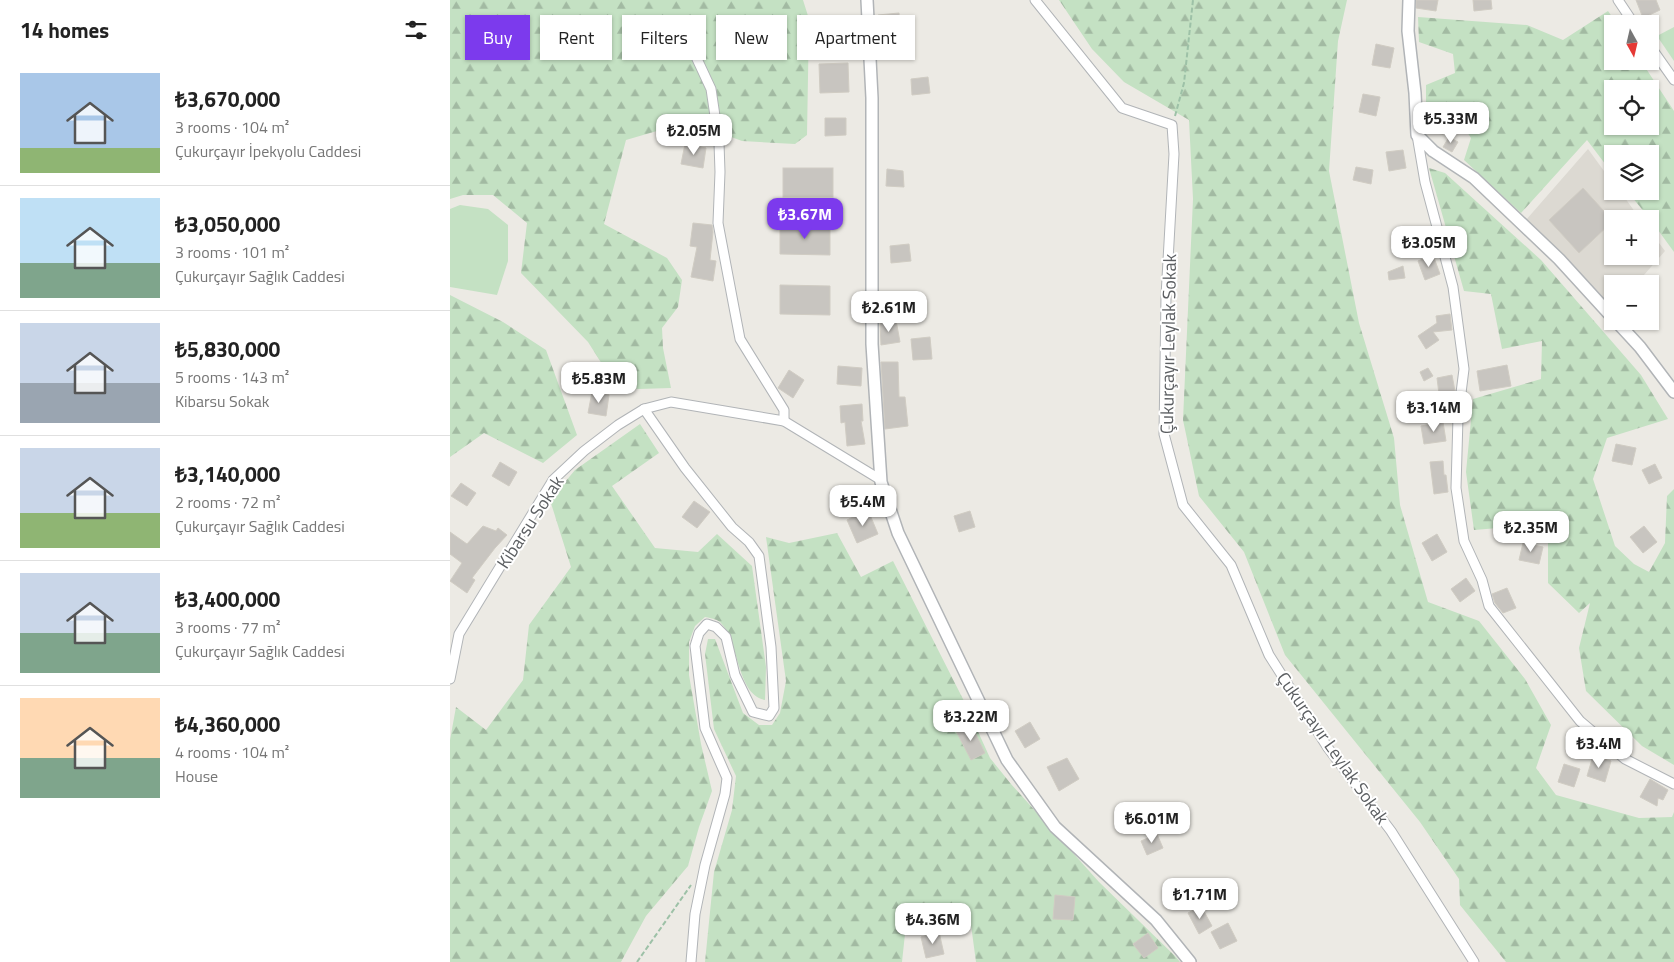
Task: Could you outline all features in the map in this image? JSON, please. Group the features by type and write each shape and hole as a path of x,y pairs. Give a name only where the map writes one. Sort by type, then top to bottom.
{"street":[{"path":"867,0 872,98 872,344 881,480 898,533 1007,760 1055,827 1156,920 1190,962"},
{"path":"1035,0 1122,108 1172,125"},
{"path":"1409,0 1408,31 1415,93 1417,135 1425,182 1453,287 1464,370 1458,416 1456,488 1464,541 1482,580 1489,606 1580,721 1625,759 1674,784"},
{"path":"1618,0 1628,15"},
{"path":"1659,59 1674,80"},
{"path":"698,60 711,88 719,143 718,223 740,339 784,410 784,421"},
{"name":"Çukurçayır Leylak Sokak","path":"1172,125 1174,154 1166,296 1164,434 1183,505 1231,564 1268,655 1328,748 1391,831 1474,962"},
{"path":"1417,135 1433,151 1474,178 1560,259 1604,308"},
{"path":"1624,330 1640,347 1674,392"},
{"name":"Kibarsu Sokak","path":"450,679 459,634 553,480 584,451 618,425 644,409 671,402 784,421 881,480"},
{"path":"644,409 685,468 732,527 749,542 759,556 771,646 774,708 768,716 753,712 735,675 726,637 716,627 707,624 699,633 695,646 705,728 727,778 725,794 705,865 695,914 691,962"}],"path":[{"path":"1172,125 1184,83 1193,0"},
{"path":"637,962 694,881"}],"shaded area":[{"path":"1588,149 1604,171 1604,200 1626,200 1634,210 1604,210 1604,265 1653,265 1644,275 1604,275 1604,299 1526,220"},
{"path":"1659,243 1665,251 1659,258"}],"green space":[{"path":"450,0 803,0 808,15 797,15 797,60 808,60 807,135 795,144 742,141 707,128 674,126 626,140 604,224 667,258 682,280 678,307 662,328 663,348 671,388 638,389 614,383 588,342 521,273 527,223 493,195 463,195 450,199"},
{"path":"1059,0 1347,0 1338,41 1329,171 1359,323 1394,438 1400,505 1428,602 1479,621 1525,679 1551,725 1536,768 1556,795 1639,818 1672,817 1674,812 1674,962 1506,962 1460,905 1459,879 1420,822 1285,655 1244,552 1199,496 1183,420 1193,199 1189,120 1124,82 1092,49"},
{"path":"1608,11 1611,15 1604,15 1604,70 1647,70 1654,80 1604,80 1604,135 1659,135 1659,88 1674,111 1674,252 1659,231 1659,210 1643,210 1634,200 1659,200 1659,145 1604,145 1604,162 1587,140 1521,213 1464,160 1471,138 1454,112 1426,102 1426,85 1455,73 1453,54 1419,42 1418,17 1527,25 1563,40"},
{"path":"1674,27 1674,61 1659,39 1659,35"},
{"path":"1429,168 1445,173 1541,260 1641,375 1668,419 1607,438 1593,479 1615,546 1634,564 1649,572 1665,543 1667,496 1674,489 1674,765 1642,746 1586,691 1579,648 1590,603 1579,613 1548,583 1548,538 1510,527 1474,530 1466,472 1473,399 1541,379 1542,341 1502,349 1491,294 1464,291"},
{"path":"460,205 488,209 508,225 508,261 497,295 450,287 450,209"},
{"path":"450,295 503,322 546,350 577,435 543,463 484,433 450,457"},
{"path":"640,424 659,453 612,486 655,548 698,552 717,534 752,566 766,667 765,700 756,696 743,678 731,642 720,622 705,617 695,626 689,642 689,675 701,744 712,791 688,866 646,916 621,962 450,962 450,740 456,707 486,730 523,680 529,625 571,567 550,500 575,470"},
{"path":"837,533 861,577 893,561 965,703 990,758 1099,882 1180,962 976,962 971,925 908,906 902,962 705,962 714,872 732,810 736,776 714,729 705,654 708,639 715,639 743,713 759,725 772,725 780,713 786,681 766,537 789,543"}],"building":[{"path":"1416,0 1438,0 1436,11 1416,8"},
{"path":"1473,0 1491,0 1492,9 1474,11"},
{"path":"1636,0 1656,0 1660,10 1649,15 1642,15"},
{"path":"899,13 899,15 878,15"},
{"path":"1376,44 1394,48 1390,68 1372,65"},
{"path":"848,63 849,92 820,93 819,64"},
{"path":"928,77 930,93 912,95 911,79"},
{"path":"1363,94 1380,97 1376,116 1359,112"},
{"path":"1423,113 1446,116 1443,134 1424,132"},
{"path":"825,118 846,118 846,135 825,136"},
{"path":"1449,137 1458,142 1452,152 1443,147"},
{"path":"685,144 706,148 703,168 681,164"},
{"path":"1403,150 1406,168 1389,171 1386,152"},
{"path":"1356,167 1373,170 1371,184 1353,180"},
{"path":"783,168 833,168 833,197 783,197"},
{"path":"887,169 903,171 904,187 886,186"},
{"path":"1583,188 1604,211 1604,230 1579,253 1549,220"},
{"path":"693,223 712,225 710,260 716,261 713,281 691,277 697,247 690,246"},
{"path":"780,225 830,226 830,255 780,254"},
{"path":"1424,228 1429,239 1415,246 1410,235"},
{"path":"909,244 911,261 891,263 890,246"},
{"path":"1433,255 1440,274 1425,280 1418,261"},
{"path":"1403,266 1405,278 1389,280 1388,272"},
{"path":"780,285 830,286 830,315 780,314"},
{"path":"914,293 916,310 904,311 901,294"},
{"path":"1450,314 1452,330 1433,332 1439,340 1426,349 1418,336 1437,323 1436,316"},
{"path":"896,320 900,342 881,345 880,323"},
{"path":"930,337 932,359 913,360 911,339"},
{"path":"881,362 898,362 899,397 905,397 908,426 885,429"},
{"path":"1507,365 1511,386 1480,391 1477,371"},
{"path":"838,366 862,368 861,386 837,384"},
{"path":"1428,368 1433,376 1424,381 1420,372"},
{"path":"789,370 804,380 793,398 778,388"},
{"path":"1452,375 1455,391 1439,394 1437,378"},
{"path":"592,392 609,395 606,416 588,413"},
{"path":"862,404 863,421 861,421 865,444 847,446 845,422 841,423 840,406"},
{"path":"1443,422 1446,441 1424,444 1421,426"},
{"path":"1616,444 1636,448 1632,465 1612,461"},
{"path":"1443,461 1448,492 1434,494 1430,462"},
{"path":"500,462 517,472 509,486 492,476"},
{"path":"1655,464 1662,478 1649,484 1642,470"},
{"path":"461,483 476,493 467,506 451,496"},
{"path":"694,501 710,512 697,528 682,517"},
{"path":"868,510 878,534 857,543 847,520"},
{"path":"970,511 975,527 959,532 954,516"},
{"path":"483,526 496,531 498,528 507,535 472,578 475,580 467,593 450,581 462,563 450,554 450,532 467,544"},
{"path":"1644,526 1657,542 1643,553 1630,537"},
{"path":"1437,534 1447,552 1432,561 1422,543"},
{"path":"1523,543 1543,547 1539,564 1519,560"},
{"path":"1466,578 1475,591 1460,602 1451,589"},
{"path":"1507,588 1516,608 1503,613 1495,603 1492,594"},
{"path":"1030,722 1040,739 1025,748 1015,731"},
{"path":"971,724 985,753 971,760 956,731"},
{"path":"1593,756 1611,761 1605,782 1587,776"},
{"path":"1067,758 1079,779 1059,791 1047,767"},
{"path":"1564,764 1580,769 1574,787 1558,782"},
{"path":"1650,779 1668,790 1663,800 1658,798 1657,806 1640,797"},
{"path":"1157,834 1163,848 1147,855 1141,841"},
{"path":"1055,895 1075,897 1073,920 1053,919"},
{"path":"1201,906 1212,926 1199,934 1188,913"},
{"path":"1228,923 1237,941 1220,949 1211,932"},
{"path":"939,932 944,954 926,958 921,937"},
{"path":"1148,933 1158,948 1144,958 1133,944"}]}
